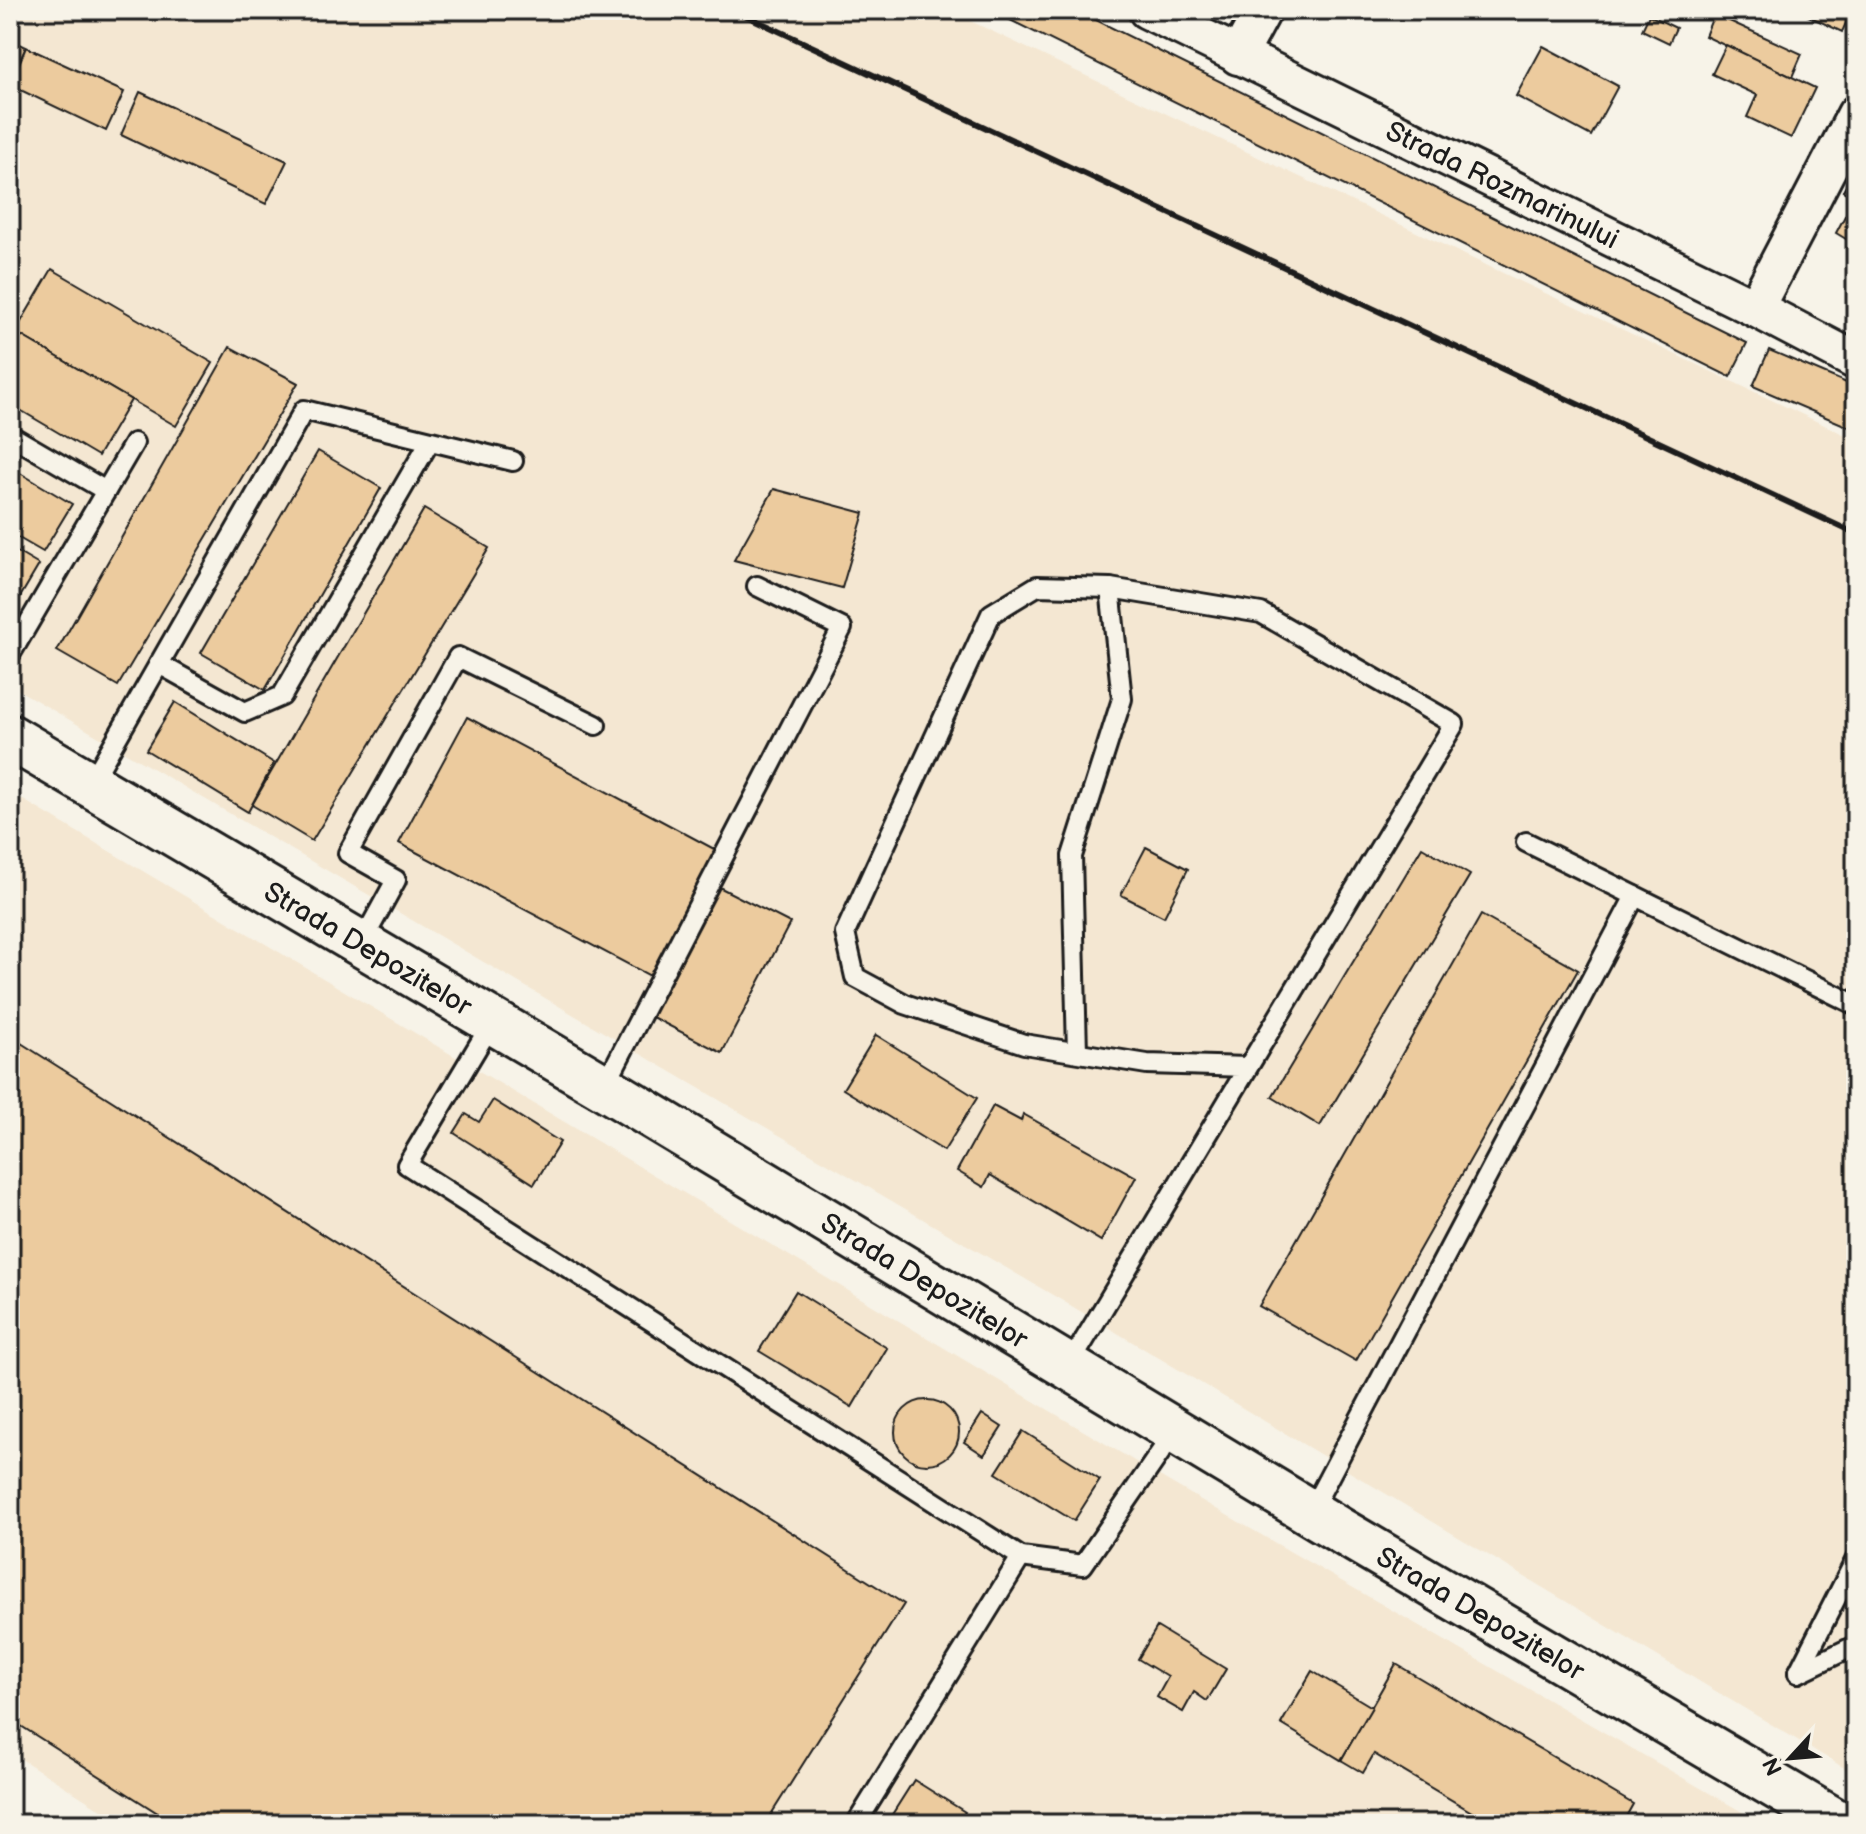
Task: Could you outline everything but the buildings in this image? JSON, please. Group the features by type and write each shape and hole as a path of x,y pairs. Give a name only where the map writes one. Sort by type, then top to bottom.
{"street":[{"name":"Strada Rozmarinului","path":"1147,10 1755,308 1856,361"},
{"path":"1238,56 1263,10"},
{"path":"1755,308 1856,114"},
{"name":"Strada Depozitelor","path":"10,737 604,1087 1310,1513 1840,1824"}],"lane":[{"path":"90,785 304,410 513,461"},
{"path":"10,435 106,491"},
{"path":"159,664 245,712 282,696 430,441"},
{"path":"10,655 134,443"},
{"path":"604,1087 842,628 757,586"},
{"path":"1068,1367 1454,724 1261,613 1110,588 1037,586 991,614 845,933 855,977 905,1004 1024,1044 1147,1064 1248,1067"},
{"path":"1077,1052 1072,856 1122,699 1110,588"},
{"path":"361,944 396,880 348,853 458,657 596,725"},
{"path":"1526,842 1856,1005"},
{"path":"1310,1513 1635,896"},
{"path":"493,1021 407,1165 1021,1557 1083,1565 1175,1431"},
{"path":"856,1824 1021,1557"},
{"path":"1856,1559 1798,1673 1856,1645"}],"shaded area":[{"path":"10,10 947,10 1856,440 1856,1775 1109,1328 10,685"},
{"path":"10,792 1173,1484 1763,1824 124,1824 10,1752"}],"railway":[{"path":"734,10 1856,534"}]}
